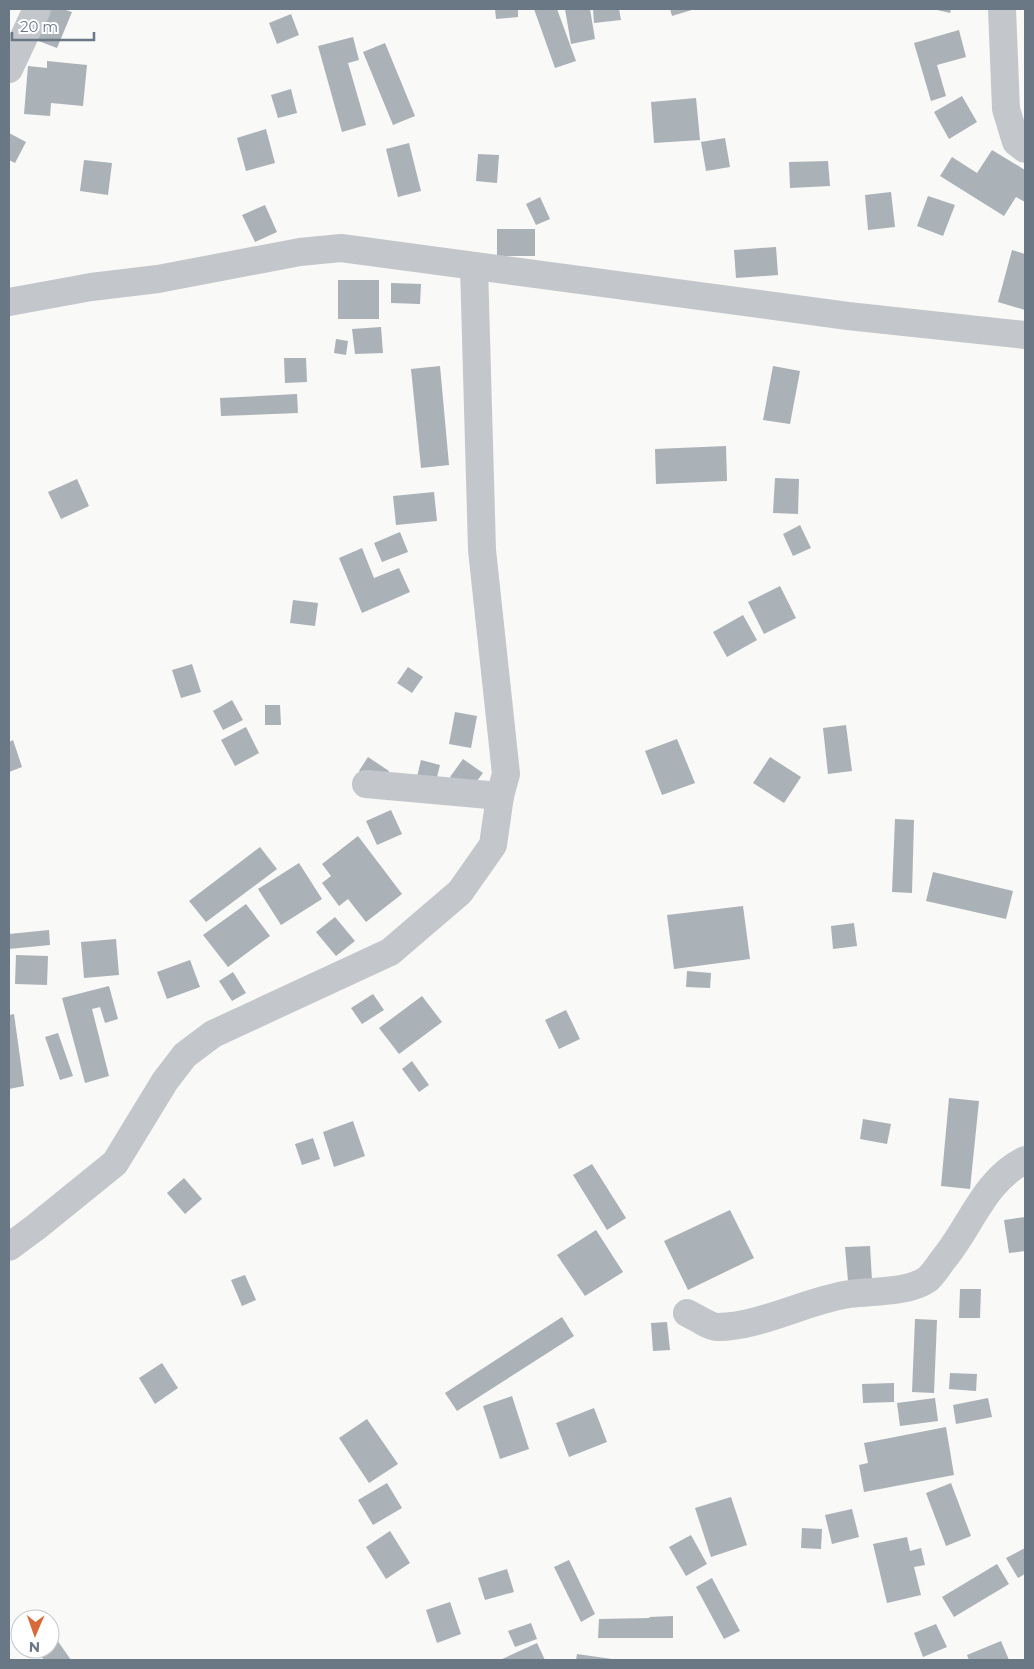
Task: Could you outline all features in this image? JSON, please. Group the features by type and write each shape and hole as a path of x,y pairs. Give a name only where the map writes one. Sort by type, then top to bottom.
{"street":[{"path":"9,69 37,9"},
{"path":"1002,9 1006,108 1016,142 1025,149"},
{"path":"9,302 91,287 158,279 300,252 341,248 848,316 1025,335"},
{"path":"9,1246 36,1227 115,1163 165,1081 185,1055 213,1034 390,952 460,892 493,845 500,796 506,774 482,550 474,266"},
{"path":"366,784 500,796"},
{"path":"687,1313 716,1327 748,1323 798,1307 849,1294 904,1289 927,1279 955,1247 982,1199 1011,1167 1025,1160"}],"building":[{"path":"49,9 63,9 72,12 57,48 36,40"},
{"path":"495,9 518,9 518,17 496,19"},
{"path":"534,9 557,9 576,61 555,68"},
{"path":"565,9 590,9 595,39 571,44"},
{"path":"593,9 619,9 621,20 594,23"},
{"path":"670,9 695,9 672,16"},
{"path":"933,9 951,9 950,13"},
{"path":"291,14 299,35 277,44 269,23"},
{"path":"959,30 966,57 937,65 946,96 931,101 914,43"},
{"path":"353,37 359,60 348,63 366,125 342,132 318,46"},
{"path":"385,43 415,116 393,125 363,52"},
{"path":"47,61 87,65 83,106 51,103 50,116 24,114 28,66 47,68"},
{"path":"291,89 297,113 278,118 271,95"},
{"path":"962,96 977,122 949,139 934,112"},
{"path":"696,98 700,140 654,143 651,102"},
{"path":"266,129 275,163 246,171 237,138"},
{"path":"9,133 26,142 15,163 9,160"},
{"path":"725,138 730,167 706,171 701,142"},
{"path":"409,143 421,191 398,197 386,149"},
{"path":"992,150 1025,170 1025,202 1016,197 1004,216 940,176 952,157 977,173"},
{"path":"478,154 499,155 497,183 476,181"},
{"path":"84,160 112,163 108,195 80,191"},
{"path":"828,161 830,186 790,188 789,162"},
{"path":"891,192 895,227 868,230 865,195"},
{"path":"928,196 955,205 943,236 917,226"},
{"path":"540,197 550,219 536,225 526,204"},
{"path":"265,205 277,232 255,242 242,215"},
{"path":"497,229 535,229 535,256 497,256"},
{"path":"776,247 778,275 736,278 734,250"},
{"path":"1012,250 1025,254 1025,310 998,302"},
{"path":"338,280 379,280 379,319 338,319"},
{"path":"391,283 421,284 420,304 391,303"},
{"path":"381,327 383,353 355,354 352,329"},
{"path":"336,339 348,341 346,355 334,353"},
{"path":"284,358 306,358 307,382 285,383"},
{"path":"440,366 449,465 421,468 411,369"},
{"path":"773,366 800,371 790,424 763,420"},
{"path":"297,394 298,413 221,416 220,398"},
{"path":"726,446 727,481 656,484 655,449"},
{"path":"775,478 799,479 798,514 773,513"},
{"path":"77,479 89,506 61,519 48,492"},
{"path":"434,492 437,521 396,525 393,496"},
{"path":"800,525 811,548 793,556 783,534"},
{"path":"400,532 408,552 382,562 374,543"},
{"path":"362,548 374,578 399,568 410,592 362,613 339,558"},
{"path":"780,586 796,618 764,634 748,602"},
{"path":"293,600 318,603 315,626 290,623"},
{"path":"743,615 757,640 727,657 713,632"},
{"path":"192,664 201,692 181,698 172,670"},
{"path":"408,667 423,677 412,693 397,683"},
{"path":"232,700 243,720 223,730 213,711"},
{"path":"265,705 280,705 281,725 265,725"},
{"path":"455,712 477,716 471,748 449,744"},
{"path":"846,725 852,771 828,774 823,728"},
{"path":"246,727 259,753 235,766 221,740"},
{"path":"677,739 695,783 662,795 645,751"},
{"path":"13,740 22,767 9,772 9,742"},
{"path":"368,757 389,771 380,785 359,771"},
{"path":"770,757 801,777 784,803 753,783"},
{"path":"463,759 483,773 470,790 450,777"},
{"path":"421,760 440,765 435,785 416,781"},
{"path":"391,810 402,834 377,845 366,821"},
{"path":"895,819 914,820 912,893 892,892"},
{"path":"358,836 402,894 366,922 348,899 339,906 322,883 331,876 322,864"},
{"path":"260,847 277,869 206,922 189,901"},
{"path":"299,863 322,899 281,925 258,889"},
{"path":"933,872 1013,891 1006,919 926,901"},
{"path":"246,904 270,936 228,967 203,935"},
{"path":"743,906 750,959 674,969 667,915"},
{"path":"335,917 355,941 336,956 316,932"},
{"path":"854,923 857,946 833,949 831,926"},
{"path":"49,930 50,945 9,949 9,934"},
{"path":"116,939 119,975 84,978 81,942"},
{"path":"16,955 48,956 47,985 15,984"},
{"path":"190,960 200,987 167,999 157,972"},
{"path":"687,971 711,973 710,988 686,987"},
{"path":"233,972 246,993 232,1001 219,981"},
{"path":"109,986 118,1019 105,1023 100,1007 92,1009 109,1076 85,1083 62,998"},
{"path":"373,994 384,1010 362,1024 351,1008"},
{"path":"422,996 442,1022 399,1054 379,1028"},
{"path":"566,1010 580,1039 559,1049 545,1020"},
{"path":"14,1014 24,1086 9,1089 9,1015"},
{"path":"58,1033 73,1076 60,1080 45,1037"},
{"path":"412,1061 429,1085 419,1092 402,1069"},
{"path":"949,1098 979,1101 970,1189 941,1186"},
{"path":"863,1119 891,1124 887,1144 860,1139"},
{"path":"353,1121 365,1156 334,1167 323,1132"},
{"path":"313,1138 320,1159 302,1165 295,1144"},
{"path":"592,1164 626,1218 607,1230 573,1175"},
{"path":"184,1178 202,1199 185,1214 167,1193"},
{"path":"730,1210 754,1258 688,1290 664,1241"},
{"path":"1025,1217 1025,1251 1009,1253 1004,1220"},
{"path":"596,1230 623,1272 585,1296 557,1255"},
{"path":"870,1246 872,1280 848,1281 845,1247"},
{"path":"245,1275 256,1300 242,1306 231,1280"},
{"path":"960,1289 981,1289 980,1318 959,1318"},
{"path":"562,1317 574,1336 457,1411 445,1393"},
{"path":"915,1319 937,1320 934,1393 912,1392"},
{"path":"667,1322 670,1350 653,1351 651,1323"},
{"path":"162,1363 178,1388 155,1404 139,1378"},
{"path":"950,1373 977,1374 976,1391 949,1389"},
{"path":"894,1383 894,1402 863,1403 862,1384"},
{"path":"512,1396 529,1449 500,1459 483,1406"},
{"path":"935,1398 938,1421 900,1426 897,1403"},
{"path":"988,1398 992,1417 956,1424 953,1405"},
{"path":"594,1408 607,1442 569,1457 556,1423"},
{"path":"367,1419 398,1464 369,1483 339,1438"},
{"path":"946,1427 954,1475 864,1492 859,1465 868,1463 864,1443"},
{"path":"387,1483 402,1508 373,1525 358,1500"},
{"path":"951,1483 971,1536 946,1546 926,1493"},
{"path":"731,1497 747,1545 711,1557 695,1508"},
{"path":"852,1509 859,1537 832,1544 825,1515"},
{"path":"802,1528 822,1529 821,1549 801,1548"},
{"path":"390,1531 410,1563 386,1579 366,1547"},
{"path":"691,1535 707,1564 686,1576 669,1547"},
{"path":"907,1537 910,1551 921,1548 925,1565 914,1567 921,1595 887,1603 873,1544"},
{"path":"1025,1548 1025,1574 1018,1578 1006,1558"},
{"path":"569,1560 595,1614 581,1622 554,1567"},
{"path":"997,1564 1009,1584 954,1617 942,1597"},
{"path":"507,1569 514,1592 485,1600 478,1578"},
{"path":"712,1578 740,1631 724,1639 696,1587"},
{"path":"450,1602 461,1634 437,1643 426,1610"},
{"path":"673,1616 673,1638 598,1638 599,1619"},
{"path":"531,1623 537,1639 515,1647 508,1631"},
{"path":"936,1624 947,1647 923,1657 914,1633"},
{"path":"1001,1641 1009,1660 969,1660 967,1655"},
{"path":"537,1643 545,1660 500,1660"},
{"path":"60,1644 71,1660 44,1660 60,1659"},
{"path":"577,1654 612,1659 612,1660 576,1660"}]}
